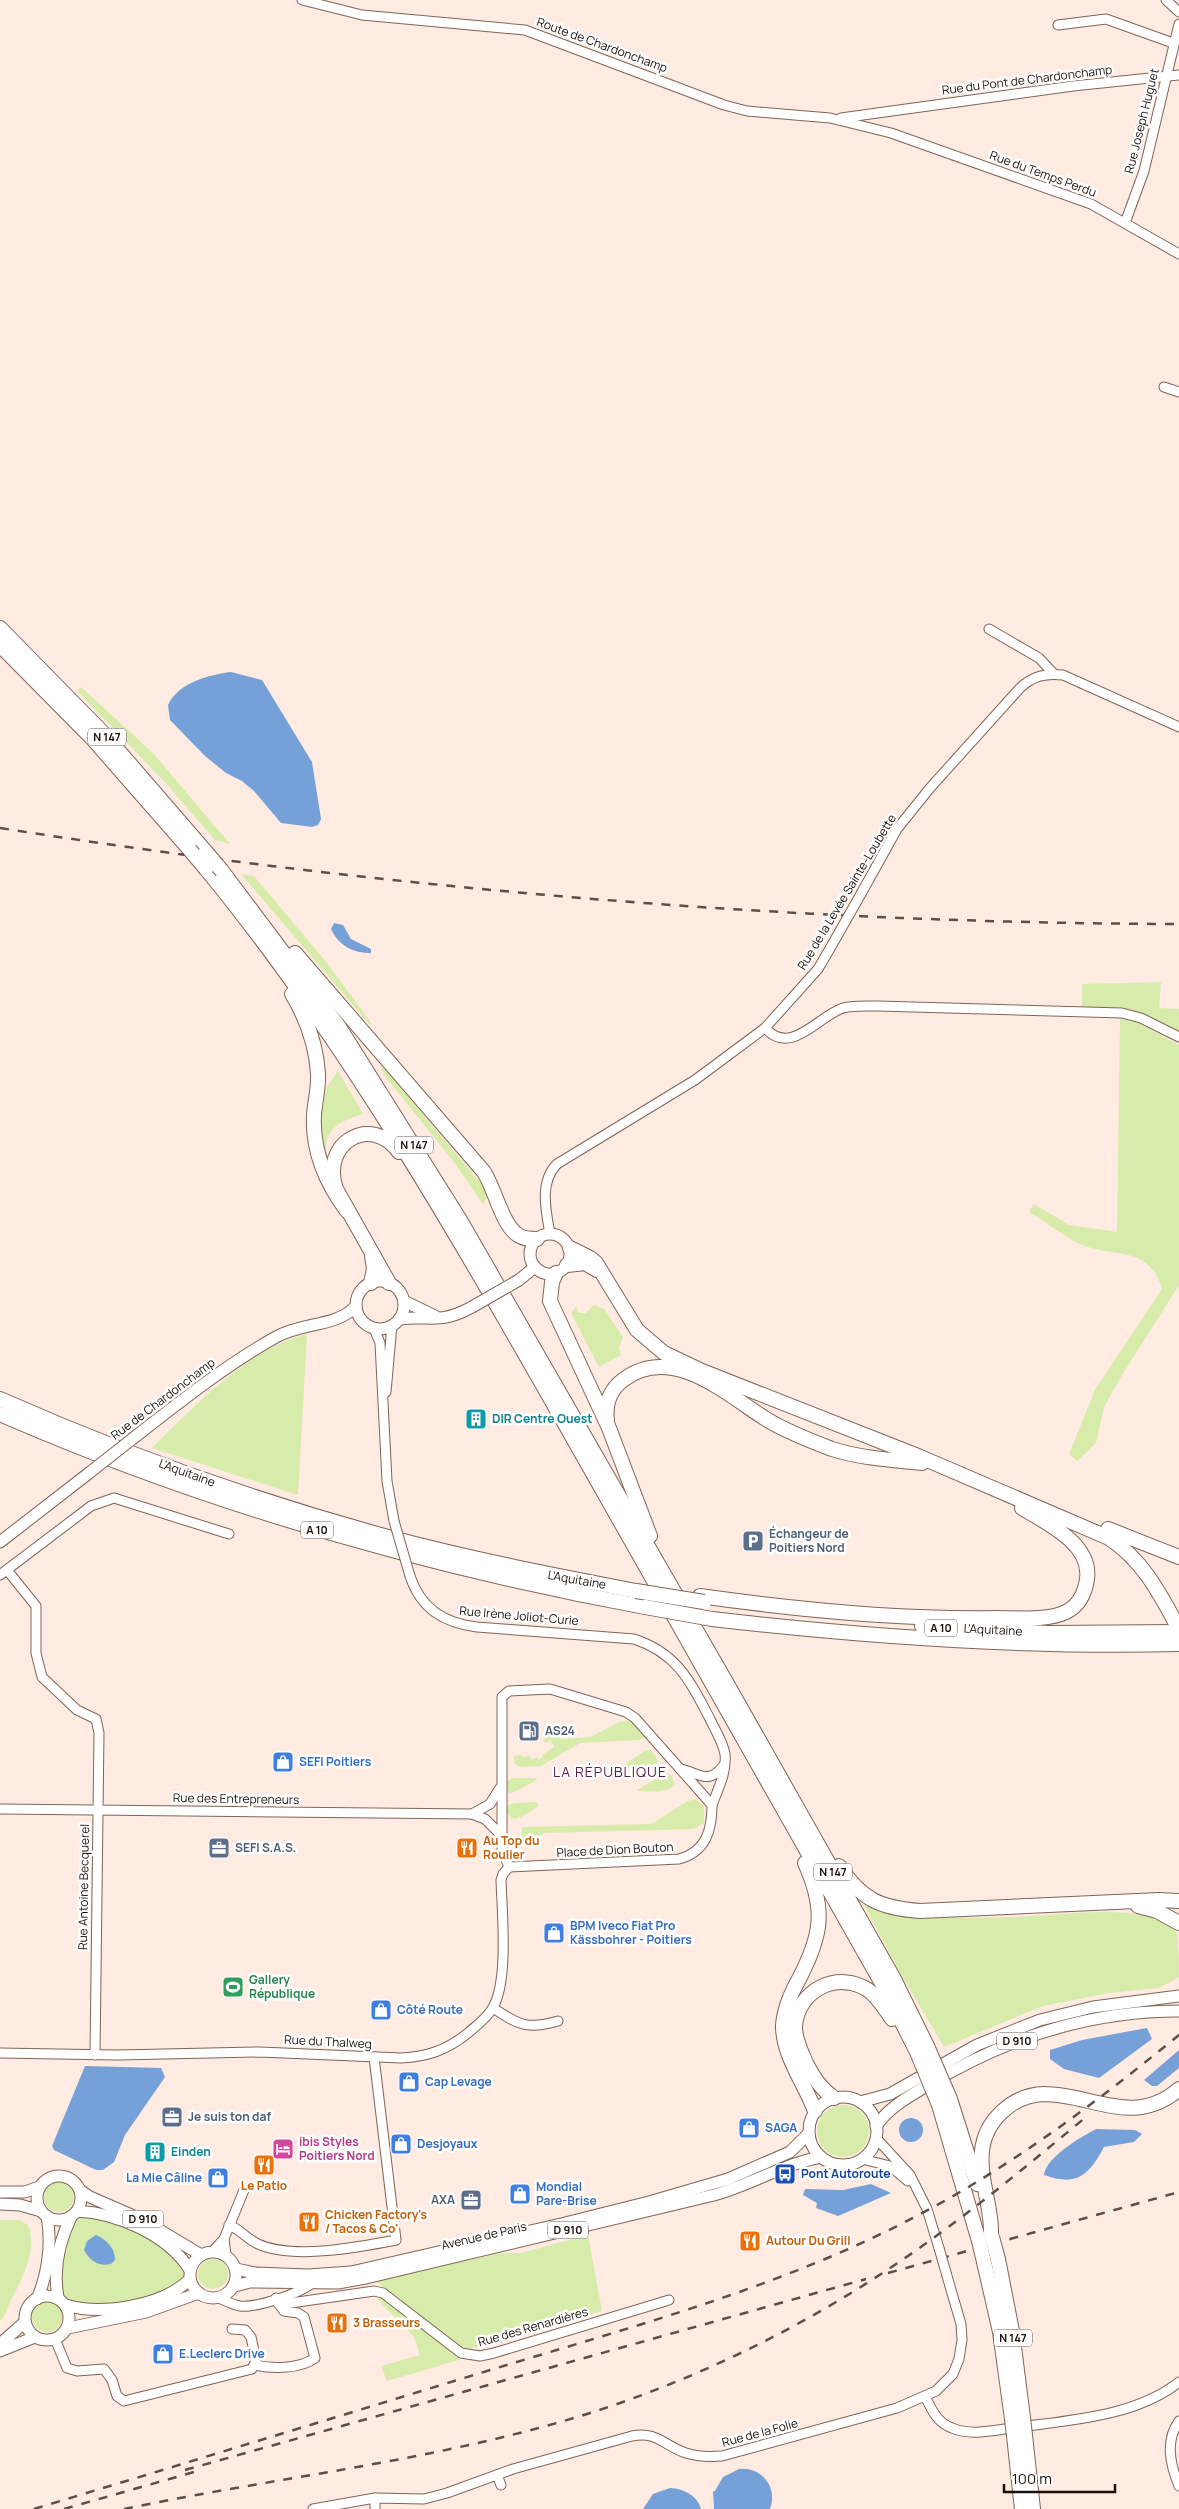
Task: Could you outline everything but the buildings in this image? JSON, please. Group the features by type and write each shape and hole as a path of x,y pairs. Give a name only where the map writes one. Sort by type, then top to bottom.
{"highway":[{"name":"N 147","path":"0,628 98,728 172,810 192,827 338,1027 431,1171 733,1694 894,1979 920,2050 944,2102 987,2238 1000,2332 1034,2509"},
{"name":"N 147","path":"0,645 92,738 232,901 331,1036 392,1128 518,1342 920,2050"},
{"path":"226,872 484,1172 492,1184 510,1227 518,1236 544,1236"},
{"path":"232,901 292,995 308,1024 316,1052 318,1074 314,1118 316,1146 324,1174 389,1282"},
{"path":"348,1211 332,1177 333,1165 335,1156 344,1143 364,1135 381,1137 393,1144 431,1192"},
{"path":"570,1248 590,1258 605,1277 637,1330 653,1345 767,1420 833,1449 878,1458 933,1465"},
{"path":"371,1250 374,1269 371,1283"},
{"path":"605,1277 592,1265 585,1263 562,1269 552,1282 550,1302 609,1428 619,1460 656,1547 718,1659 733,1694 758,1729 829,1851 848,1879 861,1893 876,1903 920,1911 1159,1900 1179,1902"},
{"path":"609,1428 607,1404 615,1388 622,1381 647,1369 683,1366 918,1456 933,1465 1098,1532 1126,1550 1143,1568 1179,1630"},
{"name":"L'Aquitaine","path":"0,1399 150,1460 311,1514 462,1556 591,1582 702,1599 938,1628 1047,1633 1179,1630"},
{"name":"L'Aquitaine","path":"0,1414 146,1473 307,1528 458,1568 645,1607 712,1619 893,1638 1001,1644 1104,1646 1179,1644"},
{"path":"702,1599 919,1618 1020,1618 1057,1615 1067,1611 1079,1602 1086,1588 1088,1571 1078,1548 1063,1534 985,1486"},
{"path":"1040,1508 1100,1526 1179,1558"},
{"path":"1104,1646 1179,1648"},
{"path":"741,1735 756,1770 794,1839 811,1877 818,1899 820,1917 816,1938 792,1993 783,2025 787,2049 815,2111"},
{"path":"1117,1903 1152,1909 1179,1923"},
{"name":"N 147","path":"834,2098 816,2082 802,2054 796,2034 800,2008 808,1996 820,1987 844,1982 867,1990 878,2000 905,2040 920,2050"},
{"path":"987,2238 992,2218 981,2166 982,2149 993,2122 1003,2110 1028,2097 1044,2094 1113,2108 1131,2108 1164,2099 1179,2089"},
{"name":"N 147","path":"1019,2435 1022,2509"}],"main road":[{"path":"544,1236 562,1238 570,1248 562,1269 545,1273 535,1267 530,1256 533,1244 544,1236"},
{"path":"331,1321 363,1322 374,1328 396,1322 455,1317 519,1280 535,1267"},
{"path":"363,1322 356,1306 360,1291 371,1283 389,1282 401,1293 404,1301 396,1322"},
{"path":"404,1301 444,1319"},
{"name":"Rue de Chardonchamp","path":"0,1542 205,1384 276,1337 298,1327 344,1317 356,1306"},
{"name":"D 910","path":"860,2102 890,2094 977,2045 1040,2020 1093,2007 1179,1996"},
{"name":"D 910","path":"876,2126 897,2104 947,2074 1021,2039 1043,2031 1095,2018 1179,2011"},
{"path":"848,2097 860,2102 871,2112 876,2126 876,2138 869,2152 853,2164 837,2165 821,2157 815,2151 808,2134 811,2118 815,2111 821,2105 834,2098 848,2097"},
{"name":"Avenue de Paris","path":"236,2269 255,2273 351,2272 561,2224 649,2202 728,2179 790,2152 808,2134"},
{"name":"Avenue de Paris","path":"235,2286 250,2282 338,2283 366,2278 735,2189 801,2162 821,2157"},
{"path":"0,2192 25,2192 39,2187 48,2178 61,2175 73,2180 81,2190 82,2198 59,2249 56,2277 62,2301 70,2316 68,2328"},
{"path":"35,2337 25,2322 25,2313 36,2299 47,2263 50,2230 37,2199 39,2187"},
{"name":"D 910","path":"81,2190 90,2197 156,2226 207,2253"},
{"path":"0,2204 20,2205 59,2220 74,2214"},
{"name":"D 910","path":"74,2214 103,2215 144,2231 167,2245 182,2258 190,2275"},
{"path":"36,2299 47,2296 89,2310 117,2309 172,2292 190,2275 194,2261 207,2253 226,2256 236,2269 235,2286 228,2294 218,2298 208,2297 199,2292 190,2275"},
{"path":"0,2351 35,2337 45,2340 55,2339 68,2328 146,2312 199,2292"},
{"path":"0,2344 25,2322"}],"street":[{"name":"Route de Chardonchamp","path":"302,0 362,15 525,30 724,105 747,111 830,118"},
{"path":"1166,0 1179,12"},
{"path":"1058,24 1106,19 1173,43"},
{"name":"Rue Joseph Huguet","path":"1125,223 1144,171 1157,121 1165,76 1179,24"},
{"name":"Rue du Pont de Chardonchamp","path":"830,118 1179,74"},
{"path":"879,113 881,124 891,132"},
{"path":"865,115 866,124 874,128"},
{"name":"Rue du Temps Perdu","path":"830,118 891,132 1071,196 1091,204 1179,254"},
{"path":"1164,387 1179,392"},
{"path":"989,629 1039,658 1053,674 1073,679 1179,727"},
{"name":"Rue de la Levée Sainte-Loubette","path":"544,1236 546,1180 558,1164 695,1080 765,1028 818,969 898,829 930,788 1020,688 1035,677 1053,674"},
{"path":"765,1028 775,1036 792,1038 801,1035 825,1016 845,1007 878,1006 1122,1014 1141,1018 1179,1037"},
{"path":"384,1402 396,1322"},
{"name":"Rue Irène Joliot-Curie","path":"374,1328 380,1343 387,1481 394,1521 414,1590 428,1608 452,1623 477,1627 615,1636 634,1639 659,1649 671,1658 689,1680 720,1740 725,1755 724,1765 722,1781 712,1805"},
{"path":"4,1572 91,1506 114,1498 229,1534"},
{"name":"Rue Antoine Becquerel","path":"4,1572 36,1606 36,1653 42,1677 76,1710 96,1719 99,1733 95,2054"},
{"path":"510,1868 504,1858 501,1785 504,1773 502,1698 509,1691 550,1689 626,1712 644,1728 712,1805"},
{"path":"680,1769 705,1778 715,1775 724,1765"},
{"path":"472,1814 490,1804 501,1785"},
{"name":"Place de Dion Bouton","path":"510,1868 680,1859 688,1857 703,1845 708,1836 712,1805"},
{"name":"Rue des Entrepreneurs","path":"0,1809 472,1814"},
{"path":"472,1814 485,1819 502,1836"},
{"name":"Rue du Thalweg","path":"0,2053 260,2052 418,2058 436,2053 458,2041 478,2025 493,2008 500,1991 502,1975 501,1880 503,1874 510,1868"},
{"path":"493,2008 514,2022 531,2027 558,2021"},
{"path":"229,2225 239,2229 259,2245 292,2250 350,2248 396,2240 374,2057"},
{"name":"Rue de la Folie","path":"313,2509 375,2498 424,2499 447,2494 513,2469 643,2434 654,2436 685,2453 703,2457 722,2456 897,2408 926,2398 948,2380 961,2351 961,2324 927,2209 905,2169 876,2138"},
{"name":"Rue de la Folie","path":"862,2159 890,2166 917,2190"},
{"path":"226,2256 224,2239 244,2190"},
{"path":"207,2253 224,2239"},
{"name":"Rue des Renardières","path":"218,2298 242,2306 277,2301 301,2291 311,2284"},
{"name":"Rue des Renardières","path":"277,2301 288,2304 374,2291 383,2294 397,2303 461,2353 480,2356 669,2300"},
{"path":"255,2365 265,2368 307,2364 315,2358 304,2317 298,2313 284,2311 277,2301"},
{"path":"55,2339 67,2368 87,2371 104,2369 112,2380 117,2396 124,2401 248,2370 255,2365 256,2360 248,2333 240,2329 232,2329"},
{"path":"926,2398 934,2415 946,2426 962,2432 980,2432 1074,2420 1106,2413 1146,2401 1179,2382"},
{"path":"1179,2421 1171,2433 1169,2445 1179,2486"},
{"path":"497,2475 501,2485"},
{"path":"375,2498 375,2509"}],"green space":[{"path":"81,687 153,753 230,844 215,840 163,780 77,691"},
{"path":"241,874 254,876 327,963 372,1024 370,1025"},
{"path":"1161,982 1159,1008 1179,1009 1179,1032 1130,1009 1082,1009 1082,984"},
{"path":"1120,1019 1136,1022 1179,1045 1179,1285 1104,1407 1096,1443 1077,1461 1069,1454 1095,1390 1162,1289 1149,1265 1140,1259 1130,1255 1082,1245 1029,1212 1034,1204 1069,1225 1117,1232"},
{"path":"383,1067 483,1186 487,1197 483,1204 453,1161 384,1075 381,1070"},
{"path":"338,1071 363,1114 337,1125 329,1135 326,1149 324,1148 320,1115 327,1087"},
{"path":"594,1305 604,1309 623,1337 619,1347 621,1355 599,1367 571,1313 576,1307 579,1313 586,1313"},
{"path":"307,1334 298,1495 152,1448 185,1415 244,1365 286,1341"},
{"path":"628,1721 635,1723 644,1734 644,1737 640,1740 580,1743 541,1766 519,1767 514,1763 514,1756 522,1755 523,1758 529,1755 532,1760 537,1757 539,1760 543,1757 542,1755 554,1747 551,1740 545,1743 543,1740 554,1732 561,1739 591,1737 619,1722"},
{"path":"646,1750 651,1750 658,1760 656,1764 621,1767"},
{"path":"671,1775 675,1785 667,1790 636,1791 657,1778"},
{"path":"513,1778 536,1778 537,1780 512,1793 507,1792 506,1782"},
{"path":"695,1799 704,1806 704,1823 694,1829 544,1833 540,1836 540,1839 521,1846 522,1827 651,1824 688,1801"},
{"path":"537,1802 539,1806 521,1817 514,1819 506,1813 507,1806 514,1803"},
{"path":"864,1905 882,1910 939,1917 1015,1917 1098,1912 1142,1915 1160,1920 1175,1929 1178,1944 1179,1977 1159,1988 1109,1993 1043,2006 944,2047 899,1971"},
{"path":"838,2105 848,2105 862,2112 869,2126 869,2136 862,2150 848,2157 838,2157 828,2153 821,2146 817,2136 817,2126 821,2116 828,2109"},
{"path":"59,2182 65,2183 73,2191 73,2203 65,2211 59,2212 53,2211 45,2203 44,2197 45,2191 53,2183"},
{"path":"85,2216 126,2228 162,2248 184,2268 185,2274 180,2284 147,2297 105,2307 67,2301 61,2284 61,2263 71,2223"},
{"path":"0,2220 19,2220 28,2225 31,2234 31,2244 24,2273 6,2314 0,2321"},
{"path":"588,2235 602,2311 491,2345 465,2349 452,2342 375,2281 501,2253 521,2253"},
{"path":"213,2259 219,2260 227,2268 227,2280 219,2288 213,2289 207,2288 199,2280 198,2274 199,2268 207,2260"},
{"path":"378,2295 456,2354 459,2360 387,2381 381,2366 420,2355 414,2337 381,2303"},
{"path":"47,2302 53,2303 61,2311 61,2323 53,2331 47,2332 41,2331 33,2323 32,2317 33,2311 41,2303"}],"water":[{"path":"231,672 262,680 312,762 321,819 318,825 312,827 281,823 254,791 242,781 226,773 205,756 170,720 168,705 179,691 195,681"},
{"path":"334,923 343,925 351,939 371,949 371,953 358,952 342,944 331,929"},
{"path":"1147,2028 1152,2039 1099,2078 1064,2069 1050,2059 1050,2050 1082,2040"},
{"path":"1179,2050 1179,2068 1157,2086 1152,2086 1144,2080"},
{"path":"85,2066 161,2068 165,2077 125,2135 114,2162 103,2170 96,2170 54,2150 52,2146"},
{"path":"911,2118 919,2122 923,2130 919,2138 911,2142 903,2138 899,2130 903,2122"},
{"path":"1096,2129 1135,2130 1142,2134 1134,2142 1104,2147 1093,2165 1081,2176 1074,2179 1065,2180 1044,2175 1046,2168 1057,2155 1073,2142"},
{"path":"871,2184 891,2193 838,2216 816,2208 817,2203 803,2195 805,2189 843,2190"},
{"path":"96,2235 104,2239 112,2248 115,2260 111,2264 103,2265 95,2262 84,2250 87,2241"},
{"path":"739,2469 755,2471 766,2480 772,2493 770,2509 714,2509 713,2491 715,2491 723,2477"},
{"path":"670,2488 693,2496 701,2509 643,2509 653,2494"}],"railway":[{"path":"0,828 146,850 293,869 588,899 883,917 1179,924"},
{"path":"34,2509 653,2321 806,2267 856,2246 905,2222 977,2182 1081,2112 1179,2035"},
{"path":"124,2509 473,2444 587,2414 678,2381 723,2362 766,2340 851,2293 892,2267 1010,2180 1086,2117"},
{"path":"888,2273 1179,2192"},
{"path":"185,2470 866,2279"},
{"path":"64,2509 194,2472"}],"place":[{"name":"DIR Centre Ouest","path":"476,1419"},
{"name":"Échangeur de Poitiers Nord","path":"753,1541"},
{"name":"AS24","path":"529,1731"},
{"name":"SEFI Poitiers","path":"283,1762"},
{"name":"SEFI S.A.S.","path":"219,1848"},
{"name":"Au Top du Roulier","path":"467,1848"},
{"name":"BPM Iveco Fiat Pro Kässbohrer - Poitiers","path":"554,1933"},
{"name":"Gallery République","path":"233,1987"},
{"name":"Côté Route","path":"381,2010"},
{"name":"Cap Levage","path":"409,2082"},
{"name":"Je suis ton daf","path":"172,2117"},
{"name":"SAGA","path":"749,2128"},
{"name":"Desjoyaux","path":"401,2144"},
{"name":"ibis Styles Poitiers Nord","path":"283,2149"},
{"name":"Einden","path":"155,2152"},
{"name":"Le Patio","path":"264,2165"},
{"name":"Pont Autoroute","path":"785,2174"},
{"name":"La Mie Câline","path":"218,2178"},
{"name":"Mondial Pare-Brise","path":"520,2194"},
{"name":"AXA","path":"471,2200"},
{"name":"Chicken Factory's / Tacos & Co'","path":"309,2222"},
{"name":"Autour Du Grill","path":"750,2241"},
{"name":"3 Brasseurs","path":"337,2323"},
{"name":"E.Leclerc Drive","path":"163,2354"}],"district":[{"name":"LA RÉPUBLIQUE","path":"610,1772"}]}
